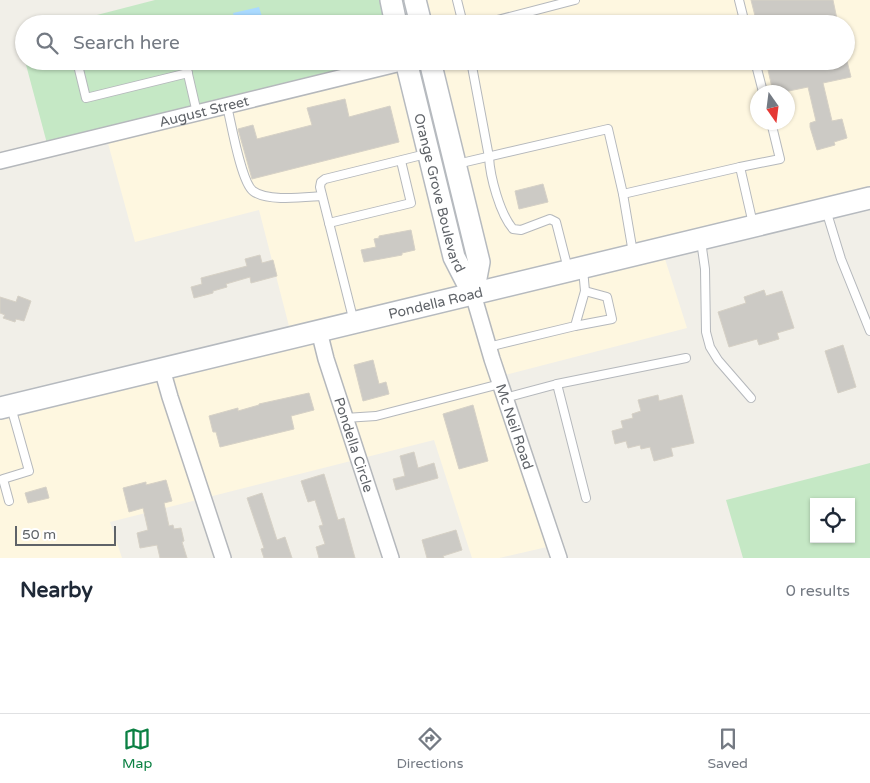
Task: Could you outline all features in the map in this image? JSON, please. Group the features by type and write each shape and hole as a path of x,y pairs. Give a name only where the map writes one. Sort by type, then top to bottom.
{"main road":[{"path":"391,0 394,15"},
{"path":"415,0 419,15"},
{"name":"Orange Grove Boulevard","path":"409,70 454,257 473,294"},
{"name":"Orange Grove Boulevard","path":"432,70 479,262 473,294"},
{"name":"Pondella Road","path":"5,407 870,198"}],"street":[{"name":"August Street","path":"0,161 371,70"},
{"path":"428,154 453,156"},
{"name":"Mc Neil Road","path":"473,294 488,347 559,558"},
{"name":"Pondella Circle","path":"319,331 345,418 391,558"},
{"path":"162,369 223,558"}],"lane":[{"path":"456,0 460,15"},
{"path":"517,15 575,0"},
{"path":"739,0 743,15"},
{"path":"79,70 86,98 188,73"},
{"path":"187,70 198,113"},
{"path":"472,70 489,157 490,171 506,222 513,229 521,230 550,219 556,222 585,291 575,326"},
{"path":"757,70 761,85"},
{"path":"227,106 244,180 252,191 278,198 322,196"},
{"path":"453,156 489,157 608,129 623,194 633,255"},
{"path":"623,194 780,159 773,130"},
{"path":"354,322 322,196 321,182 326,179 428,154"},
{"path":"329,223 411,203 401,161"},
{"path":"740,167 753,226"},
{"path":"825,208 841,259 870,332"},
{"path":"700,239 705,269 706,332 710,347 718,360 751,398"},
{"path":"488,347 612,319 607,297 585,291"},
{"path":"345,418 376,416 503,391 557,384 686,358"},
{"path":"557,384 586,498"},
{"path":"5,407 29,471 3,479 9,501"}],"shaded area":[{"path":"422,0 870,0 870,189 483,283 439,70 855,70 855,15 426,15"},
{"path":"363,70 401,70 462,288 290,330 259,210 135,242 106,136"},
{"path":"415,70 425,70 472,262 470,273 460,254"},
{"path":"664,256 687,328 497,377 547,547 499,558 472,558 434,440 110,522 122,558 0,558 0,416"}],"green space":[{"path":"155,0 383,0 387,15 97,15"},
{"path":"27,70 359,70 49,151"},
{"path":"870,463 870,558 743,558 726,500"}],"water":[{"path":"259,7 262,15 234,15 233,13"}],"building":[{"path":"751,0 833,0 836,15 755,15"},
{"path":"768,70 849,70 851,77 823,83 832,121 842,119 847,138 834,142 835,145 817,150 810,127 810,123 816,121 808,87 795,90 795,85 771,85"},
{"path":"345,99 349,117 390,106 399,142 252,179 238,129 253,125 257,139 312,125 307,108"},
{"path":"543,184 548,202 519,209 515,191"},
{"path":"411,230 415,250 402,253 402,255 364,262 361,250 376,247 374,239 379,238 379,236"},
{"path":"260,255 262,263 273,260 277,276 251,283 250,277 226,284 227,287 213,291 213,293 194,298 191,287 202,284 201,278 247,266 245,259"},
{"path":"764,290 766,296 782,291 794,328 777,333 779,339 759,345 757,339 729,347 718,312 746,303 744,297"},
{"path":"18,296 31,301 24,321 16,319 15,322 3,318 5,315 0,313 0,297 16,302"},
{"path":"843,345 856,387 838,393 825,351"},
{"path":"373,360 379,384 386,382 389,394 363,401 354,365"},
{"path":"309,393 314,410 291,416 294,429 220,447 216,432 213,432 209,416 238,408 238,411 259,404"},
{"path":"658,395 659,401 682,395 694,443 671,448 673,456 654,461 650,447 641,449 640,445 628,448 626,441 615,444 612,431 623,428 621,421 633,418 632,414 641,411 638,400"},
{"path":"473,405 488,461 459,469 443,414"},
{"path":"414,452 418,468 434,463 438,478 396,490 393,479 405,476 400,456"},
{"path":"324,474 338,520 344,518 355,558 319,558 316,547 325,544 319,526 323,525 315,500 308,502 301,481"},
{"path":"166,480 172,501 164,503 169,526 173,525 174,529 181,528 184,541 182,542 187,558 160,558 157,545 140,548 137,533 148,530 143,508 129,512 123,488 146,482 146,485"},
{"path":"46,487 49,498 28,503 25,493"},
{"path":"262,493 277,540 285,537 292,558 264,558 261,549 264,548 247,498"},
{"path":"456,530 462,550 443,556 444,558 427,558 422,540"}]}
